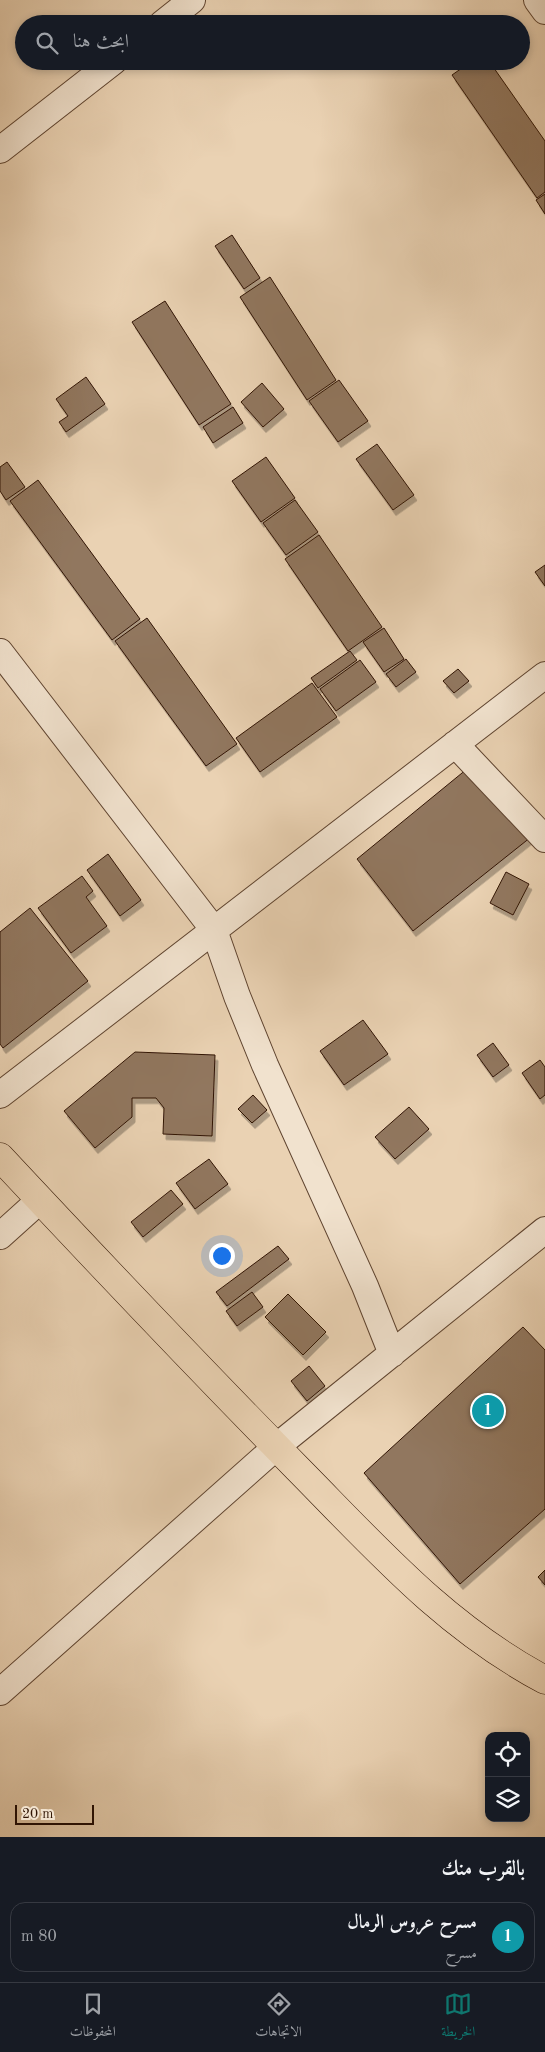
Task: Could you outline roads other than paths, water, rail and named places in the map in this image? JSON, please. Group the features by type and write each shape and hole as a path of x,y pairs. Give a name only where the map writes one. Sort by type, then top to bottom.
{"main road":[{"path":"0,1157 276,1447 418,1590 462,1628 518,1666 545,1680"}],"street":[{"path":"173,15 192,0"},
{"path":"537,0 545,10"},
{"path":"0,150 102,70"},
{"path":"0,652 214,930 237,996 265,1065 365,1286 392,1354"},
{"path":"0,1095 545,675"},
{"path":"455,744 545,839"},
{"path":"0,1236 40,1200"},
{"path":"0,1692 276,1447 545,1230"}],"place":[{"name":"مسرح عروس الرمال","path":"488,1411"}]}
